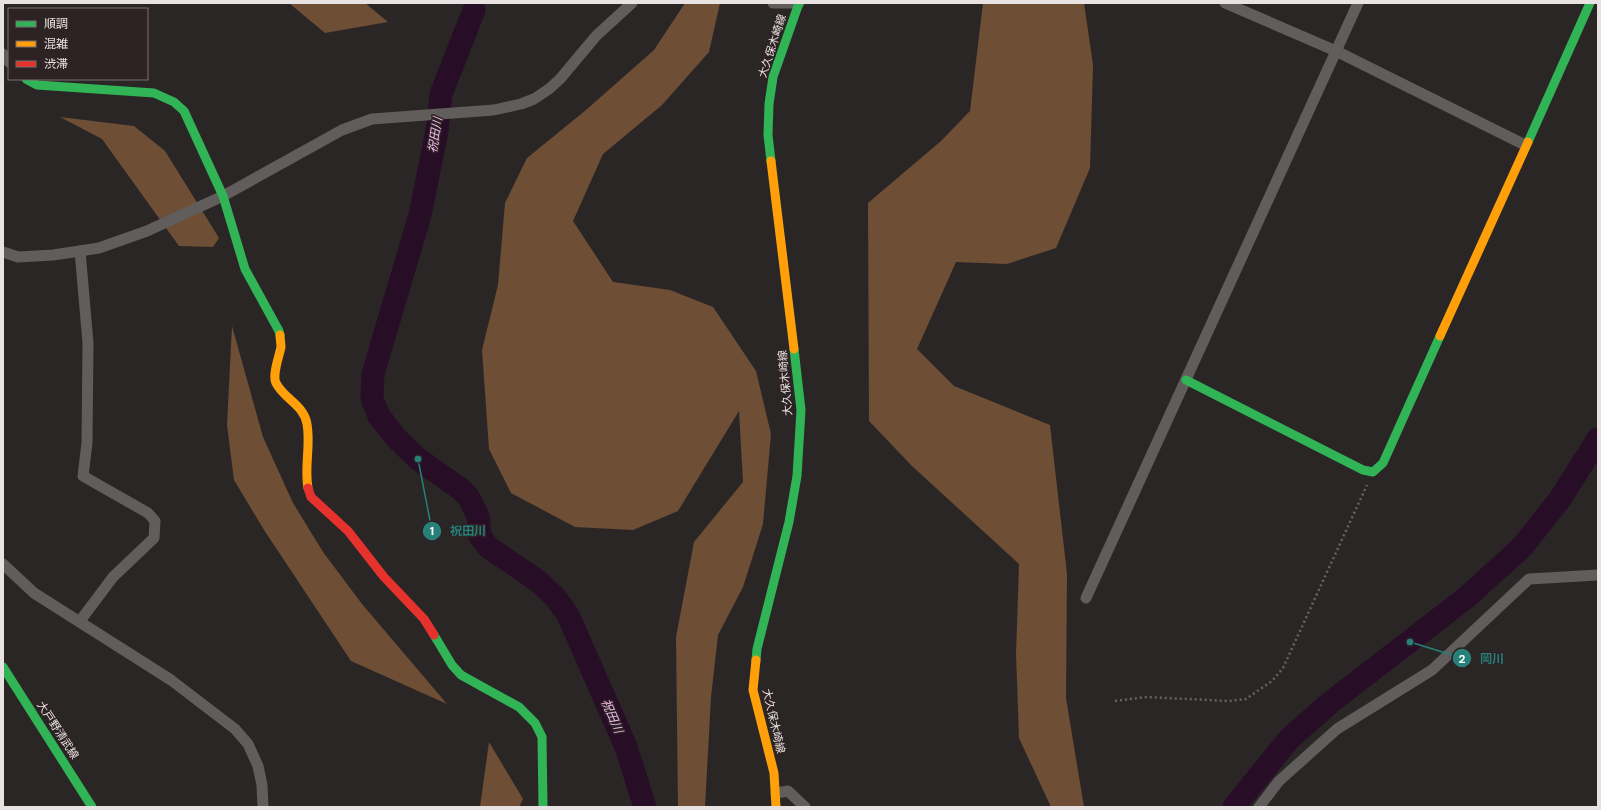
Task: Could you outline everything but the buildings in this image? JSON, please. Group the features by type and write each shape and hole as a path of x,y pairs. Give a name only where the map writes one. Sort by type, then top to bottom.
{"street":[{"path":"3,252 18,257 53,255 99,248 147,231 223,196 342,130 372,120 494,110 521,104 542,94 560,79 596,36 632,3"},
{"path":"773,3 799,3"},
{"name":"大久保木崎線","path":"776,807 774,773 753,690 757,649 789,522 797,476 801,410 768,135 768,104 773,77 799,3"},
{"path":"1224,3 1336,51 1525,145"},
{"path":"1086,598 1358,3"},
{"path":"1186,380 1362,470 1373,472 1383,463 1590,3"},
{"path":"28,80 42,86 154,93 174,102 184,111 223,196 245,269 279,331 281,346 276,367 275,382 283,393 304,414 308,430 306,468 308,491 311,497 348,531 384,577 424,619 452,665 461,675 519,707 535,723 542,738 543,807"},
{"path":"80,251 88,343 87,443 83,476 148,513 156,521 154,538 113,577 80,621"},
{"path":"3,564 34,593 171,680 235,729 248,744 258,766 262,785 263,807"},
{"path":"1259,807 1279,781 1337,729 1432,670 1529,579 1598,575"},
{"name":"大戸野清武線","path":"3,667 92,807"},
{"path":"776,793 788,791 805,807"}],"path":[{"path":"1115,701 1146,697 1229,701 1246,699 1272,681 1282,668 1373,472"}],"shaded area":[{"path":"289,3 365,3 388,22 325,33"},
{"path":"685,3 720,3 709,52 662,105 603,154 573,221 613,282 670,290 713,307 756,371 771,434 763,524 743,587 718,635 711,697 705,807 678,807 676,637 694,542 743,482 739,411 678,511 633,530 575,527 511,493 489,449 482,350 498,285 505,203 527,158 586,110 654,50"},
{"path":"983,3 1084,3 1093,65 1090,168 1056,248 1007,264 956,262 917,349 954,386 1050,425 1067,574 1066,698 1084,807 1051,807 1019,738 1016,654 1019,564 912,466 869,421 868,203 941,141 970,111"},
{"path":"60,117 134,126 165,151 219,238 213,247 179,246 102,139"},
{"path":"232,326 263,437 293,503 323,552 362,604 447,704 351,661 264,530 234,480 227,425"},
{"path":"489,742 523,799 519,807 480,807"}],"waterway":[{"name":"祝田川","path":"474,10 477,3"},
{"name":"祝田川","path":"474,10 441,94 437,131 420,215 373,374 372,399 379,416 396,438 418,459 462,490 469,498 478,516 480,536 488,547 538,581 555,597 568,615 626,747 645,807"},
{"path":"1234,807 1289,739 1331,702 1467,597 1522,547 1560,499 1598,439"}],"traffic: fast":[{"path":"771,161 768,135 769,104 773,77 799,3"},
{"path":"1528,142 1590,3"},
{"path":"28,80 37,85 154,93 174,102 184,111 223,196 245,269 280,335"},
{"path":"1186,380 1363,470 1373,472 1383,463 1440,336"},
{"path":"756,660 757,649 789,522 797,476 801,410 794,349"},
{"path":"434,635 452,665 461,675 519,707 535,723 542,737 543,807"},
{"path":"3,667 92,807"}],"traffic: slow":[{"path":"1440,336 1528,142"},
{"path":"771,161 794,349"},
{"path":"280,335 281,347 275,371 275,380 280,389 298,407 305,417 308,432 308,488"},
{"path":"756,660 753,690 774,773 776,807"}],"traffic: jam":[{"path":"308,488 311,497 348,531 384,577 424,619 434,635"}],"place":[{"name":"祝田川","path":"418,459"},
{"name":"岡川","path":"1410,642"}]}
